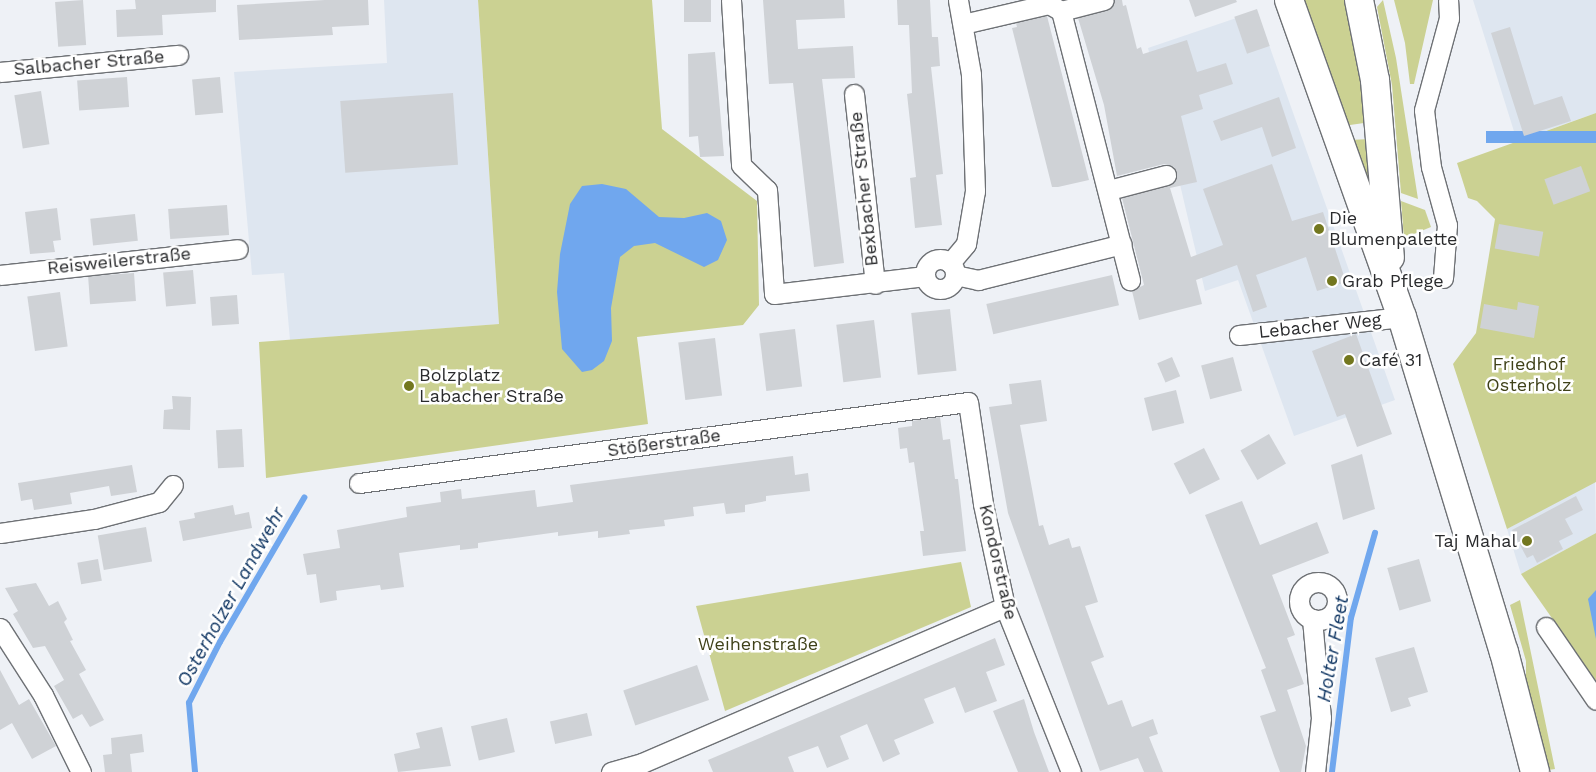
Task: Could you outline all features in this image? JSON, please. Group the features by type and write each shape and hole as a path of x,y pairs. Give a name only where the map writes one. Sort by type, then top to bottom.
{"main road":[{"path":"1288,0 1402,317 1501,642 1535,772"},
{"path":"1359,0 1375,80 1392,286"},
{"path":"1334,130 1364,132 1380,126"}],"street":[{"name":"Bexbacher Straße","path":"730,0 741,165 767,190 774,294 875,284 925,276 933,261 952,269"},
{"path":"958,0 971,74 975,191 966,244 952,269 978,280 1122,244"},
{"path":"963,24 1049,4 1061,11 1104,0"},
{"path":"1443,278 1447,225 1431,167 1424,110 1449,18 1448,0"},
{"path":"1061,11 1109,190 1130,280"},
{"name":"Salbacher Straße","path":"0,72 178,55"},
{"name":"Bexbacher Straße","path":"854,94 875,284"},
{"path":"1109,190 1166,176"},
{"name":"Reisweilerstraße","path":"0,275 238,249"},
{"name":"Lebacher Weg","path":"1238,335 1402,317"},
{"name":"Stößerstraße","path":"360,483 968,402"},
{"name":"Kondorstraße","path":"968,402 983,504 1005,607 1071,772"},
{"path":"0,533 94,519 159,502 173,485"},
{"path":"611,772 642,763 1005,607"},
{"path":"1312,619 1320,718 1314,772"},
{"path":"1546,626 1596,700"},
{"path":"0,628 43,695 81,772"}],"shaded area":[{"path":"384,0 478,0 499,324 290,340 284,273 252,275 234,72 387,63"},
{"path":"1473,0 1596,0 1596,113 1517,141"},
{"path":"1257,11 1395,400 1294,436 1238,280 1205,291 1148,48"},
{"path":"1595,480 1596,533 1521,574 1507,529"}],"green space":[{"path":"478,0 652,0 662,129 757,201 759,305 743,325 637,337 648,424 266,478 259,342 499,324"},
{"path":"1300,0 1348,0 1369,117 1364,123 1350,125 1342,117"},
{"path":"1383,0 1396,58 1418,199 1401,193 1392,85 1377,7"},
{"path":"1394,0 1433,0 1414,84 1410,84 1405,43"},
{"name":"Friedhof Osterholz","path":"1596,113 1596,482 1507,529 1453,364 1476,333 1495,219 1477,201 1468,198 1457,163"},
{"path":"1371,139 1374,188 1364,189 1348,140"},
{"path":"1401,201 1425,210 1431,227 1404,238"},
{"path":"1596,533 1596,681 1521,574"},
{"name":"Weihenstraße","path":"961,562 971,607 725,711 696,606"},
{"path":"1520,600 1555,769 1548,770 1526,689 1526,661 1510,605"}],"water":[{"path":"1486,131 1596,131 1596,143 1486,143"},
{"path":"602,184 626,189 659,217 684,218 707,213 721,221 727,240 718,260 704,267 655,243 634,246 620,257 611,308 612,341 604,361 592,370 582,372 562,349 557,292 560,254 570,204 582,186"},
{"path":"1596,590 1596,639 1588,599"}],"building":[{"path":"83,0 86,45 58,47 55,2"},
{"path":"135,0 216,0 216,12 162,15 163,35 117,37 116,10 136,9"},
{"path":"325,0 368,0 369,25 332,27 333,35 239,40 237,5"},
{"path":"684,0 711,0 711,22 684,22"},
{"path":"763,0 844,0 845,18 796,20 798,49 853,46 855,78 822,79 844,263 814,267 793,83 769,84"},
{"path":"897,0 930,0 932,37 938,37 940,66 931,67 943,174 936,175 942,225 915,228 910,178 916,177 907,94 912,93 909,25 898,25"},
{"path":"1115,0 1122,0 1123,6 1126,5 1137,49 1141,47 1143,54 1187,40 1197,72 1226,63 1233,84 1199,95 1203,109 1181,116 1197,182 1170,188 1191,257 1223,245 1203,189 1272,164 1292,221 1323,212 1346,282 1317,291 1306,257 1256,275 1267,307 1253,312 1237,265 1196,280 1202,304 1139,320 1132,291 1144,285 1122,198 1169,186 1177,173 1174,167 1164,164 1117,176 1104,105 1078,18 1107,11"},
{"path":"1189,0 1236,0 1237,2 1195,17"},
{"path":"1257,9 1270,46 1247,54 1234,17"},
{"path":"1047,16 1089,180 1058,187 1052,187 1012,28 1017,27 1016,23"},
{"path":"1510,27 1534,105 1562,96 1571,121 1524,136 1491,33"},
{"path":"715,52 724,156 700,157 698,136 689,137 688,54"},
{"path":"127,77 129,107 79,110 77,80"},
{"path":"220,77 223,113 195,115 192,79"},
{"path":"41,91 49,144 23,149 14,95"},
{"path":"453,93 458,165 345,173 340,101"},
{"path":"1279,97 1296,148 1272,157 1262,127 1221,141 1213,121"},
{"path":"1581,166 1590,191 1554,205 1544,179"},
{"path":"227,205 229,235 170,239 168,209"},
{"path":"57,208 61,240 53,241 55,252 30,254 25,212"},
{"path":"135,214 138,241 93,246 90,219"},
{"path":"1499,224 1543,232 1539,256 1495,249"},
{"path":"193,270 196,304 166,306 163,273"},
{"path":"134,273 136,301 90,304 88,276"},
{"path":"1112,275 1119,305 993,334 986,304"},
{"path":"60,292 68,346 35,351 27,297"},
{"path":"237,295 239,324 212,326 210,297"},
{"path":"1518,302 1539,306 1534,338 1480,328 1484,304 1517,310"},
{"path":"950,309 956,371 918,375 911,313"},
{"path":"874,320 881,378 843,382 836,325"},
{"path":"795,329 802,387 766,391 759,333"},
{"path":"1356,334 1392,434 1357,447 1345,414 1337,417 1312,351"},
{"path":"715,338 722,396 685,400 678,343"},
{"path":"1172,357 1180,376 1165,383 1157,363"},
{"path":"1233,357 1242,391 1210,399 1201,366"},
{"path":"1041,380 1047,421 1020,425 1039,526 1043,525 1049,545 1069,538 1072,548 1080,546 1098,602 1085,606 1104,657 1091,662 1108,705 1122,700 1132,727 1153,719 1158,734 1149,737 1163,772 1144,772 1138,758 1100,771 1008,513 989,407 1012,404 1009,384"},
{"path":"1176,390 1184,423 1152,431 1144,398"},
{"path":"172,396 191,397 190,430 163,429 164,410 173,409"},
{"path":"940,417 943,440 950,439 955,479 958,479 966,551 923,556 920,531 924,531 914,462 909,463 907,448 900,449 898,428 912,426 912,421"},
{"path":"242,429 244,467 218,468 216,430"},
{"path":"1269,434 1286,463 1257,480 1240,450"},
{"path":"1204,448 1220,479 1190,495 1174,463"},
{"path":"1362,454 1375,509 1343,520 1331,465"},
{"path":"793,456 795,475 808,473 810,491 766,496 766,501 745,505 745,512 726,514 724,503 693,507 694,516 664,520 665,526 629,530 630,534 598,538 598,531 558,536 558,532 478,543 478,548 460,550 460,545 399,553 404,587 381,590 380,585 336,591 337,600 320,603 316,574 307,575 303,554 340,548 337,530 407,517 406,507 441,502 440,492 461,489 462,499 535,490 537,507 573,502 570,485"},
{"path":"132,465 137,492 111,496 109,486 70,493 72,504 34,510 32,499 21,501 18,483"},
{"path":"1576,496 1583,510 1565,519 1573,534 1559,541 1563,549 1537,563 1533,555 1527,558 1512,530"},
{"path":"1242,501 1260,545 1317,522 1329,553 1272,575 1295,635 1287,638 1304,684 1287,690 1306,746 1301,772 1280,772 1274,756 1260,716 1276,711 1261,670 1266,668 1205,515"},
{"path":"233,505 235,515 249,512 252,528 183,541 179,521 195,518 194,513"},
{"path":"146,527 152,561 104,570 98,536"},
{"path":"98,559 102,581 81,584 77,563"},
{"path":"1419,559 1431,601 1399,610 1387,568"},
{"path":"36,583 49,606 58,601 67,619 64,622 73,640 70,641 86,670 79,674 104,720 90,727 82,714 73,719 54,686 64,680 45,646 33,648 13,614 18,611 5,588"},
{"path":"995,638 1005,665 986,672 997,701 965,713 955,687 924,699 934,723 894,740 900,754 883,762 867,724 840,736 849,759 827,768 818,746 788,757 794,772 713,772 708,760"},
{"path":"1414,647 1428,692 1408,698 1411,706 1391,712 1375,658"},
{"path":"697,665 709,700 635,725 623,690"},
{"path":"0,670 19,705 29,699 56,746 32,759 12,723 0,730"},
{"path":"1024,699 1049,772 1018,772 993,711"},
{"path":"587,713 592,735 555,744 550,722"},
{"path":"507,718 515,752 479,760 471,726"},
{"path":"442,727 451,766 398,772 394,754 420,748 416,733"},
{"path":"142,734 144,752 130,754 132,772 105,772 103,755 112,754 111,738"}],"waterway":[{"name":"Osterholzer Landwehr","path":"195,772 189,703 220,642 304,498"},
{"name":"Holter Fleet","path":"1332,772 1351,618 1375,533"}],"place":[{"name":"Die Blumenpalette","path":"1319,229"},
{"name":"Grab Pflege","path":"1332,281"},
{"name":"Café 31","path":"1349,360"},
{"name":"Bolzplatz Labacher Straße","path":"409,386"},
{"name":"Taj Mahal","path":"1527,541"}]}
